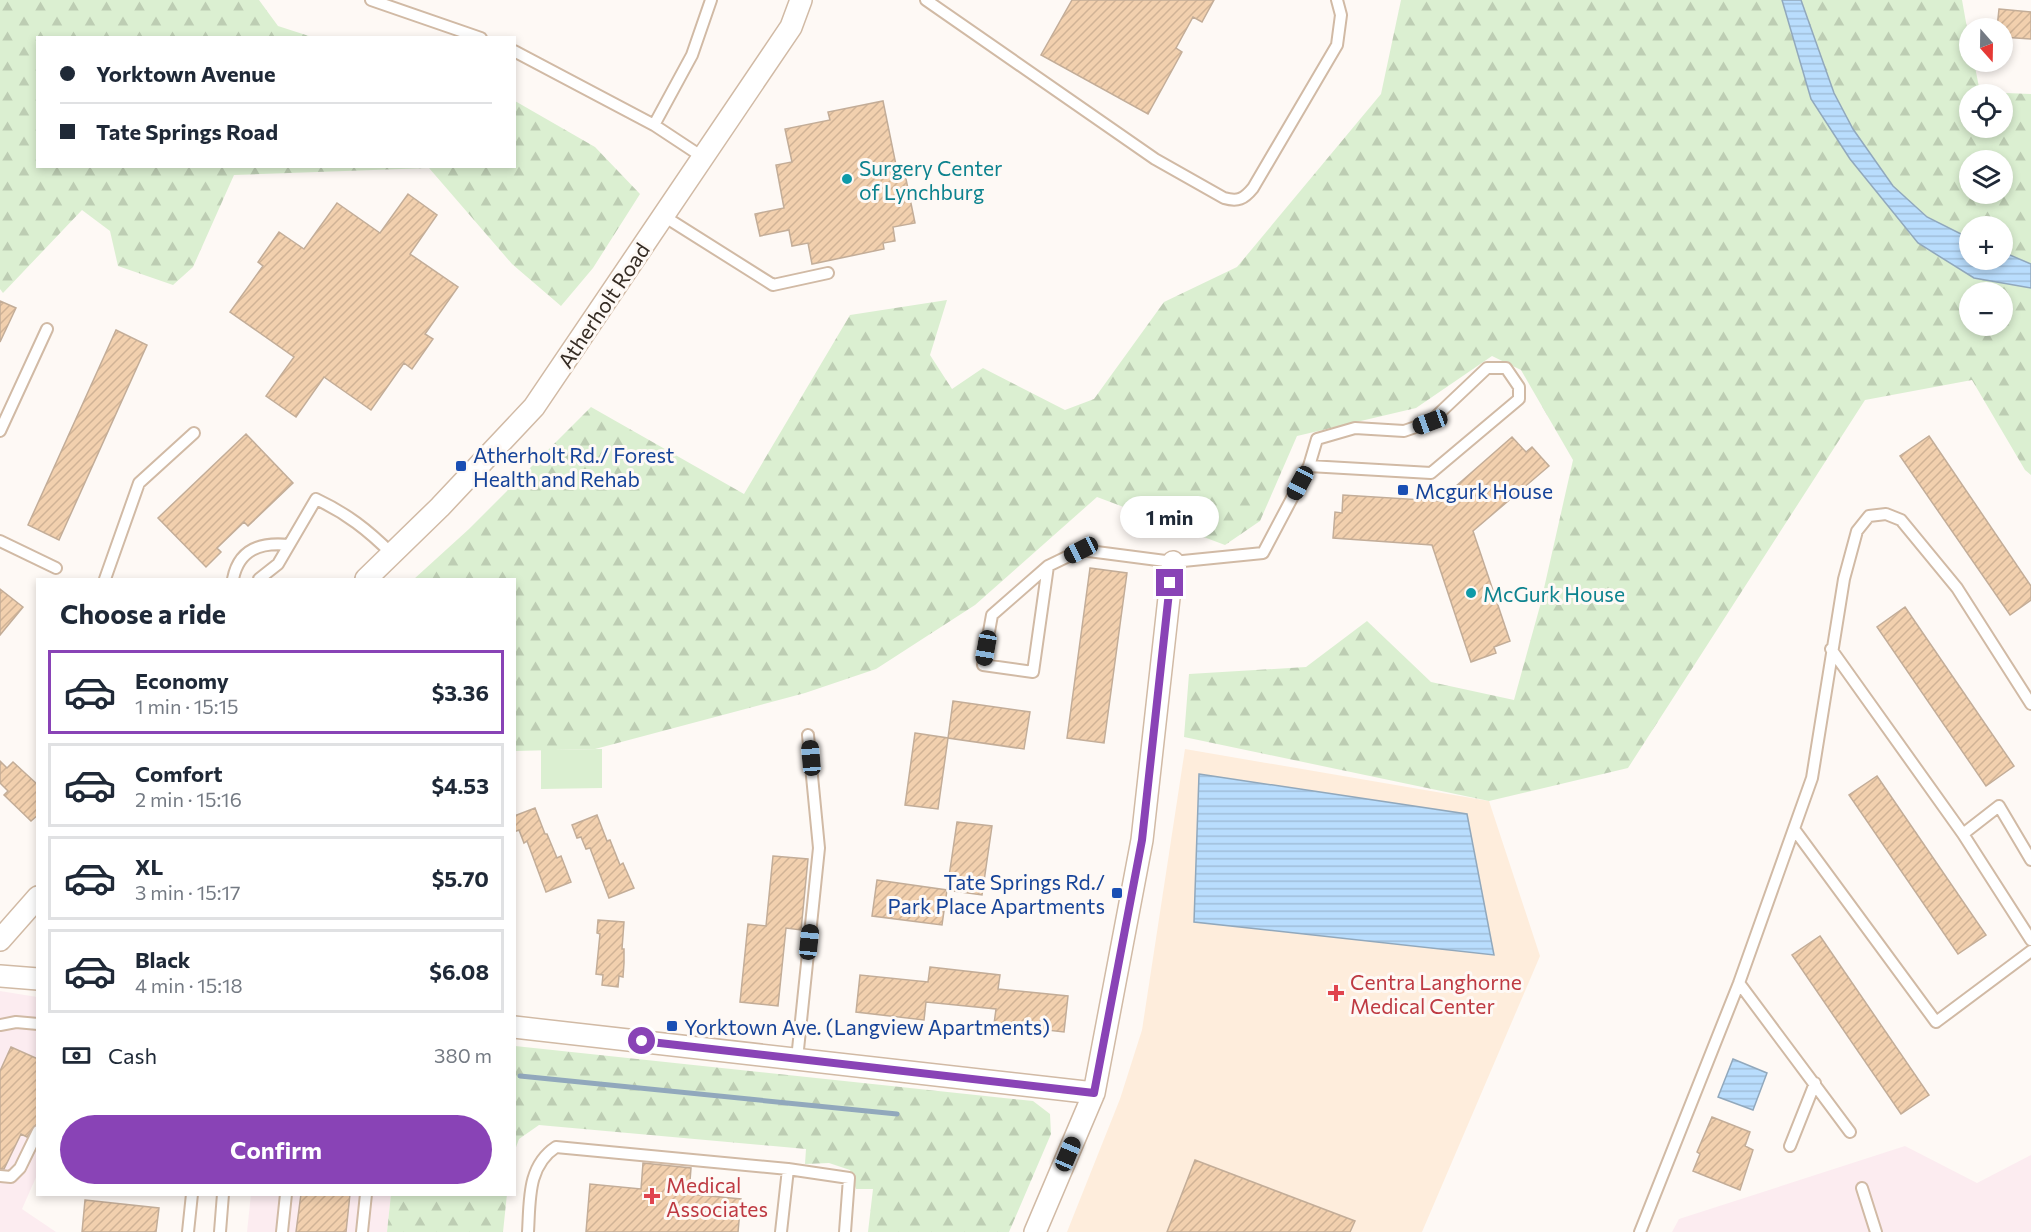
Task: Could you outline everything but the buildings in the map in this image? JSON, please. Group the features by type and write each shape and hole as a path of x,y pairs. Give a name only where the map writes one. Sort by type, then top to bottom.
{"street":[{"name":"Atherholt Road","path":"367,578 441,507 534,407 701,156 791,27 801,0"},
{"path":"1035,1232 1094,1093 1142,840 1173,562"},
{"path":"0,940 36,899"},
{"path":"0,975 36,979"},
{"path":"516,1027 1094,1093"}],"lane":[{"path":"371,0 475,36"},
{"path":"654,125 692,55 711,0"},
{"path":"929,1 1155,159 1224,198 1235,201 1245,197 1253,188 1337,45 1341,15 1337,0"},
{"path":"516,52 654,125 701,156"},
{"path":"662,214 773,285 828,273"},
{"path":"0,431 47,329"},
{"path":"1048,566 1033,672 983,665 992,615 1048,566 1081,550 1173,562 1263,553 1309,466 1317,439 1355,428 1404,431 1430,422 1487,368 1506,368 1520,387 1519,399 1431,473 1309,466"},
{"path":"105,578 139,483 194,433"},
{"path":"260,578 278,564 316,499 346,513 367,529 392,554"},
{"path":"1640,1232 1739,983 1812,778 1844,579 1857,531 1869,516 1886,514 1901,520 1957,588 2031,704"},
{"path":"0,541 56,568"},
{"path":"233,578 236,565 251,549 275,543 290,544"},
{"path":"1831,649 1963,834 2031,940"},
{"path":"797,1059 819,848 808,735"},
{"path":"1963,834 1999,807 2031,860"},
{"path":"1794,829 1936,1022 2031,951"},
{"path":"1739,983 1850,1132"},
{"path":"0,1025 16,1022 36,1024"},
{"path":"1790,1146 1815,1083"},
{"path":"0,1176 11,1177 20,1168 36,1135"},
{"path":"528,1232 533,1176 543,1155 556,1147 788,1169 849,1178 845,1232"},
{"path":"781,1232 788,1169"},
{"path":"1862,1188 1876,1232"},
{"path":"188,1232 192,1196"},
{"path":"220,1232 223,1196"},
{"path":"282,1232 286,1196"},
{"path":"362,1232 366,1196"}],"shaded area":[{"name":"Centra Langhorne Medical Center","path":"1185,749 1489,801 1540,956 1422,1232 1067,1232 1120,1099 1142,1030"},
{"path":"0,991 36,997 36,1177 22,1209 56,1232 0,1232"},
{"path":"1905,1146 1977,1183 2031,1155 2031,1232 1672,1232 1679,1219"},
{"path":"251,1196 391,1196 387,1232 247,1232"}],"green space":[{"path":"0,0 259,0 278,26 309,36 36,36 36,168 429,168 234,175 193,267 173,285 118,266 110,231 82,210 3,293 0,289"},
{"path":"1401,0 1782,0 1811,99 1850,159 1880,196 1959,265 1959,270 1965,270 1974,278 1997,282 1959,282 1959,336 2013,336 2013,285 2031,288 2031,475 2025,470 1972,380 1865,400 1628,768 1489,801 1184,737 1189,674 1306,667 1367,621 1431,682 1514,700 1540,606 1573,460 1521,370 1492,356 1416,408 1297,436 1260,521 1225,545 1097,497 975,605 876,669 805,693 595,749 516,751 516,578 415,578 469,529 591,407 744,494 850,315 947,300 930,355 952,389 983,368 1065,410 1094,399 1164,302 1237,267 1381,94"},
{"path":"1801,0 1962,0 1965,18 1959,18 1959,72 1976,72 1978,84 1959,84 1959,138 2013,138 2013,93 2031,94 2031,264 2013,256 2013,216 1959,216 1959,233 1927,217 1893,186 1853,129 1834,93"},
{"path":"516,102 595,147 640,194 593,268 561,306 512,264 429,168 516,168"},
{"path":"602,749 602,788 541,789 541,750"},
{"path":"516,1046 1033,1101 1050,1114 1051,1134 1009,1232 868,1232 873,1189 856,1189 850,1170 829,1163 805,1164 806,1149 539,1125 519,1139 516,1147"},
{"path":"391,1196 507,1196 503,1232 387,1232"}],"water":[{"path":"1782,0 1801,0 1834,93 1853,129 1893,186 1927,217 1959,233 1959,269 1918,243 1850,159 1811,99"},
{"path":"2013,256 2031,264 2031,288 2013,285 2013,282 1974,278 1961,270 2013,270"},
{"path":"1199,774 1467,814 1494,955 1194,922"},
{"path":"1733,1059 1767,1073 1753,1110 1718,1097"}],"waterway":[{"path":"520,1076 897,1114"}],"place":[{"name":"Surgery Center of Lynchburg","path":"847,179"},
{"name":"Atherholt Rd./ Forest Health and Rehab","path":"461,466"},
{"name":"Mcgurk House","path":"1403,490"},
{"name":"McGurk House","path":"1471,593"},
{"name":"Tate Springs Rd./ Park Place Apartments","path":"1117,893"},
{"name":"Centra Langhorne Medical Center","path":"1336,993"},
{"name":"Yorktown Ave. (Langview Apartments)","path":"672,1026"},
{"name":"Medical Associates","path":"652,1196"}],"route":[{"path":"642,1041 1094,1093 1142,840 1170,583"}]}
